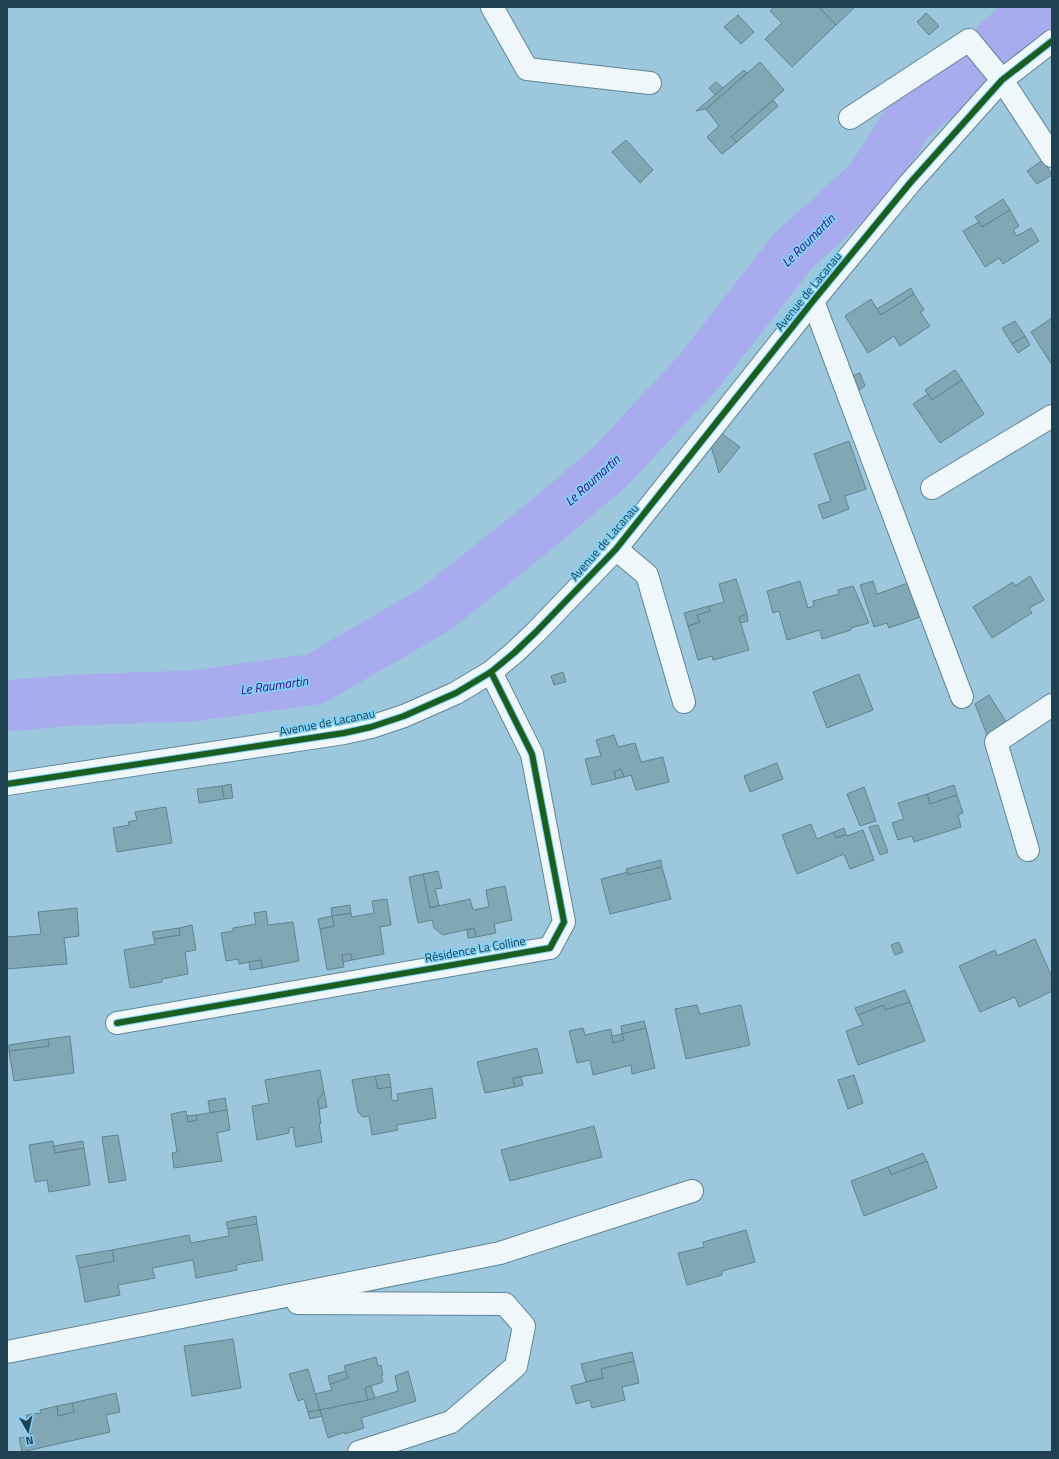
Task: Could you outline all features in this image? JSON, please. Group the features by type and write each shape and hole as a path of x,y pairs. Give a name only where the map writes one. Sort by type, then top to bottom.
{"street":[{"path":"492,7 527,69 650,83"},
{"path":"850,118 969,40 1002,80 1052,156"},
{"name":"Avenue de Lacanau","path":"7,784 344,733 404,716 429,706 456,694 491,672 536,632 616,549 813,301 910,183 1002,80 1052,41"},
{"path":"813,301 962,697"},
{"path":"932,488 1052,416"},
{"path":"616,549 647,575 684,702"},
{"name":"Résidence La Colline","path":"117,1023 550,948 564,922 532,754 491,672"},
{"path":"1028,850 996,742 1052,706"},
{"path":"7,1352 500,1253 692,1191"},
{"path":"252,1303 505,1304 524,1326 516,1366 451,1422 397,1445 359,1452"}],"building":[{"path":"774,7 819,7 836,25 792,67 765,39 782,23 770,11"},
{"path":"819,7 855,7 836,25"},
{"path":"926,13 939,26 929,35 917,22"},
{"path":"738,15 754,32 741,44 724,27"},
{"path":"760,62 784,90 731,137 737,142 722,154 707,137 719,126 706,109"},
{"path":"744,70 747,73 706,109 696,111"},
{"path":"716,82 723,88 715,95 709,88"},
{"path":"773,100 778,106 737,142 731,137"},
{"path":"626,140 653,170 640,183 612,152"},
{"path":"1043,160 1052,175 1037,184 1027,171"},
{"path":"1003,199 1010,210 982,227 975,217"},
{"path":"1010,210 1019,226 1013,230 1017,236 1031,228 1039,241 1003,264 999,258 985,267 963,231 979,222 982,227"},
{"path":"911,288 914,294 881,315 877,309"},
{"path":"914,294 924,310 920,312 930,326 900,346 894,336 868,353 845,316 871,299 881,315"},
{"path":"1052,318 1052,365 1031,332"},
{"path":"1015,321 1025,336 1012,344 1002,328"},
{"path":"1025,336 1030,345 1018,353 1012,344"},
{"path":"955,370 962,380 932,400 925,390"},
{"path":"860,373 865,386 858,391 852,376"},
{"path":"962,380 984,414 940,443 913,404 928,394 932,400"},
{"path":"721,433 740,447 719,473 711,446"},
{"path":"849,441 866,489 845,496 849,509 823,519 818,505 831,501 814,454"},
{"path":"1030,576 1044,600 1029,608 1032,613 992,638 973,607 1013,582 1015,586"},
{"path":"736,579 747,614 739,617 749,650 713,660 712,656 698,660 688,626 700,622 697,615 710,611 709,606 724,602 719,584"},
{"path":"800,581 808,608 814,606 813,601 839,594 838,590 853,586 869,623 822,639 820,630 787,640 779,611 773,613 767,591"},
{"path":"873,581 877,594 908,583 920,617 889,628 887,623 874,627 860,585"},
{"path":"709,606 710,611 697,615 700,622 688,626 684,613"},
{"path":"747,614 748,621 741,623 739,617"},
{"path":"563,672 566,682 554,685 551,676"},
{"path":"859,674 873,710 827,728 813,692"},
{"path":"989,695 1009,726 989,740 975,704"},
{"path":"614,735 618,747 635,743 641,762 663,757 669,782 636,790 631,775 624,777 621,769 614,772 616,779 592,785 585,759 601,756 596,740"},
{"path":"777,763 783,779 750,792 744,776"},
{"path":"621,769 624,777 616,779 614,772"},
{"path":"231,784 233,798 224,799 222,786"},
{"path":"954,785 957,795 930,804 927,794"},
{"path":"222,786 224,799 199,803 197,789"},
{"path":"864,787 876,821 860,826 847,794"},
{"path":"927,794 930,804 957,795 963,813 958,815 961,827 914,842 912,836 898,840 892,823 904,819 898,803"},
{"path":"166,807 172,843 117,852 113,828 129,825 128,822 137,820 135,812"},
{"path":"811,824 817,839 834,832 836,838 846,834 847,836 863,830 874,860 850,869 844,854 797,874 782,835"},
{"path":"878,825 888,852 880,855 869,827"},
{"path":"844,828 846,834 836,838 834,832"},
{"path":"661,860 662,867 628,875 626,869"},
{"path":"662,867 671,899 610,914 601,879 628,872 628,875"},
{"path":"438,871 442,888 435,889 439,905 430,908 423,874"},
{"path":"423,874 430,908 470,899 473,910 489,907 486,890 505,886 512,920 494,924 496,933 476,937 474,928 443,935 434,928 432,920 418,923 409,877"},
{"path":"387,899 391,925 380,927 384,954 352,960 351,954 342,955 344,967 327,970 320,929 334,926 332,916 351,913 352,917 374,913 372,901"},
{"path":"350,905 351,913 332,916 331,908"},
{"path":"77,908 79,936 64,938 67,964 7,969 7,937 41,934 38,912"},
{"path":"266,911 268,925 293,922 299,961 262,968 261,960 239,964 238,959 226,961 221,933 233,931 233,928 256,924 254,913"},
{"path":"332,916 334,926 320,929 318,919"},
{"path":"192,925 196,950 185,952 188,974 162,979 162,982 130,988 124,950 155,944 154,939 180,935 179,928"},
{"path":"179,928 180,935 154,939 152,932"},
{"path":"474,928 476,937 468,938 467,930"},
{"path":"1035,939 1052,977 1052,991 1019,1007 1015,997 980,1012 959,966 995,950 997,956"},
{"path":"899,942 903,952 895,955 891,945"},
{"path":"351,954 352,960 343,962 342,955"},
{"path":"261,960 262,968 250,970 249,962"},
{"path":"905,990 910,1002 885,1010 884,1005 858,1015 855,1008"},
{"path":"910,1002 925,1041 858,1065 846,1031 863,1025 858,1015 884,1005 885,1010"},
{"path":"697,1005 700,1014 741,1005 750,1045 686,1059 675,1009"},
{"path":"644,1021 646,1028 622,1034 621,1026"},
{"path":"583,1028 585,1035 611,1029 613,1043 624,1040 622,1034 646,1028 655,1068 632,1074 631,1065 593,1075 590,1060 577,1063 569,1031"},
{"path":"622,1034 624,1040 613,1043 612,1036"},
{"path":"70,1036 74,1073 14,1081 9,1051 49,1046 48,1039"},
{"path":"48,1039 49,1046 9,1051 9,1045"},
{"path":"537,1048 543,1073 513,1078 515,1087 485,1093 477,1062"},
{"path":"320,1070 324,1092 318,1100 322,1142 296,1147 293,1127 289,1128 289,1133 257,1140 252,1106 269,1103 265,1080"},
{"path":"389,1074 391,1087 378,1089 375,1076"},
{"path":"854,1075 863,1103 848,1109 838,1080"},
{"path":"375,1076 378,1089 391,1087 392,1101 398,1100 397,1094 432,1088 436,1118 397,1125 398,1130 372,1135 369,1116 363,1117 358,1112 352,1080"},
{"path":"521,1077 523,1085 515,1087 513,1078"},
{"path":"324,1092 327,1107 319,1109 318,1100"},
{"path":"225,1098 227,1110 210,1113 208,1101"},
{"path":"227,1110 230,1130 217,1133 222,1161 174,1168 172,1153 177,1152 171,1114 186,1111 188,1122 197,1120 196,1115"},
{"path":"196,1115 197,1120 188,1122 187,1116"},
{"path":"594,1126 602,1157 510,1181 501,1150"},
{"path":"118,1135 126,1180 109,1183 102,1137"},
{"path":"53,1141 55,1153 84,1148 90,1185 49,1192 47,1180 35,1182 29,1145"},
{"path":"83,1141 84,1148 55,1153 54,1146"},
{"path":"923,1153 927,1161 891,1175 888,1167"},
{"path":"927,1161 937,1188 864,1216 851,1181 888,1167 891,1175"},
{"path":"256,1216 257,1224 228,1229 226,1222"},
{"path":"257,1224 263,1260 236,1265 237,1270 196,1278 193,1260 152,1268 155,1278 118,1285 120,1295 85,1302 79,1268 114,1261 112,1250 189,1235 191,1243 229,1236 228,1229"},
{"path":"746,1230 755,1262 722,1271 722,1275 687,1285 678,1253 704,1247 703,1242"},
{"path":"112,1250 114,1261 79,1268 76,1256"},
{"path":"233,1339 241,1388 192,1396 184,1346"},
{"path":"632,1352 634,1361 601,1369 603,1378 586,1382 581,1364"},
{"path":"376,1357 378,1366 381,1365 383,1382 365,1388 368,1400 320,1410 315,1394 332,1390 330,1384 348,1378 344,1366"},
{"path":"634,1361 639,1383 622,1387 625,1400 592,1408 590,1400 576,1404 571,1386 603,1378 601,1369"},
{"path":"308,1369 320,1410 308,1412 304,1399 298,1401 289,1374"},
{"path":"346,1371 348,1378 330,1384 328,1376"},
{"path":"408,1371 416,1401 361,1418 364,1428 345,1434 345,1432 328,1438 320,1410 368,1400 398,1391 395,1376"},
{"path":"371,1386 375,1398 368,1400 365,1388"},
{"path":"116,1393 120,1412 106,1415 110,1432 22,1452 19,1438 31,1436 26,1415 41,1413 40,1410 57,1406 58,1416 74,1412 72,1403"},
{"path":"72,1403 74,1412 58,1416 57,1406"},
{"path":"320,1410 322,1416 310,1419 308,1412"}],"waterway":[{"name":"Le Raumartin","path":"7,706 73,700 192,696 315,679 436,609 540,526 610,467 700,370 793,251 870,181 908,121 985,55 1036,7"}],"cycle path":[{"path":"7,784 344,733 371,727 404,716 456,693 491,672 536,632 616,549 813,301 910,183 1002,80 1052,41"},
{"path":"117,1023 550,948 564,922 532,754 491,672"}]}
